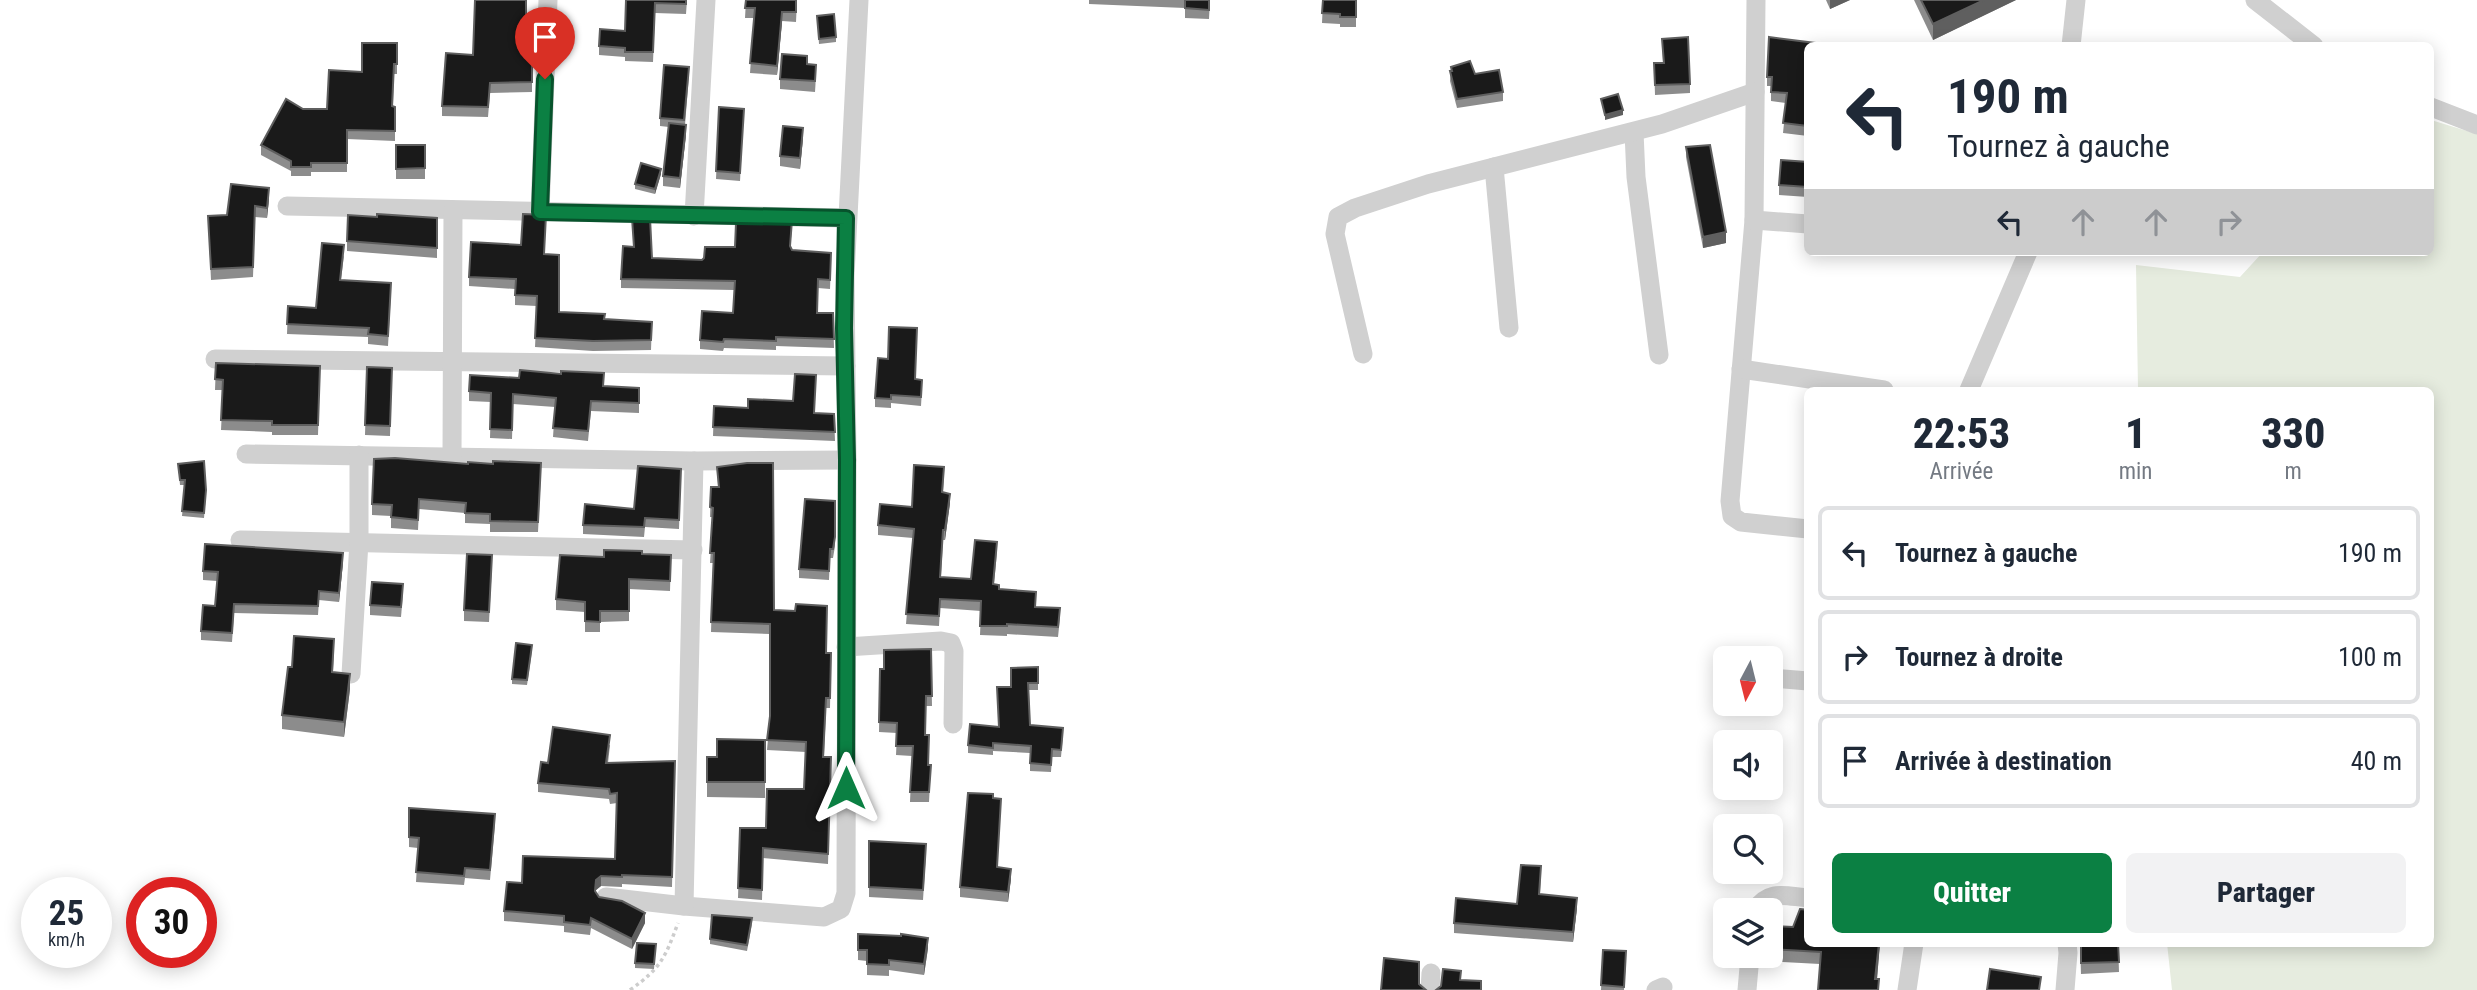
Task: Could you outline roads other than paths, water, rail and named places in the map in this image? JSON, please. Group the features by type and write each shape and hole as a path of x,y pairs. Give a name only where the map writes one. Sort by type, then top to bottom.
{"street":[{"path":"540,212 548,0"},
{"path":"694,216 706,0"},
{"path":"606,897 824,917 841,909 846,893 847,460 844,328 846,218 859,0"},
{"path":"1756,0 1754,220 1730,501 1732,516 1741,522 1804,529"},
{"path":"2071,42 2076,0"},
{"path":"2255,0 2309,42"},
{"path":"1363,354 1335,234 1338,217 1379,200 1494,167 1634,132 1755,92"},
{"path":"2434,108 2477,125"},
{"path":"1634,132 1637,190 1659,355"},
{"path":"1494,167 1509,328"},
{"path":"287,206 846,218"},
{"path":"452,456 453,210"},
{"path":"1754,220 1804,224"},
{"path":"1970,387 2026,256"},
{"path":"215,359 846,366"},
{"path":"1741,369 1864,387"},
{"path":"246,454 694,461 847,460"},
{"path":"351,674 359,542 359,455"},
{"path":"684,906 694,461"},
{"path":"240,540 693,550"},
{"path":"846,647 941,641 951,643 954,651 953,724"},
{"path":"1783,679 1804,681"},
{"path":"1767,898 1772,895 1804,898"},
{"path":"1907,990 1913,947"},
{"path":"2064,990 2067,947"},
{"path":"1747,990 1749,968"}]}
